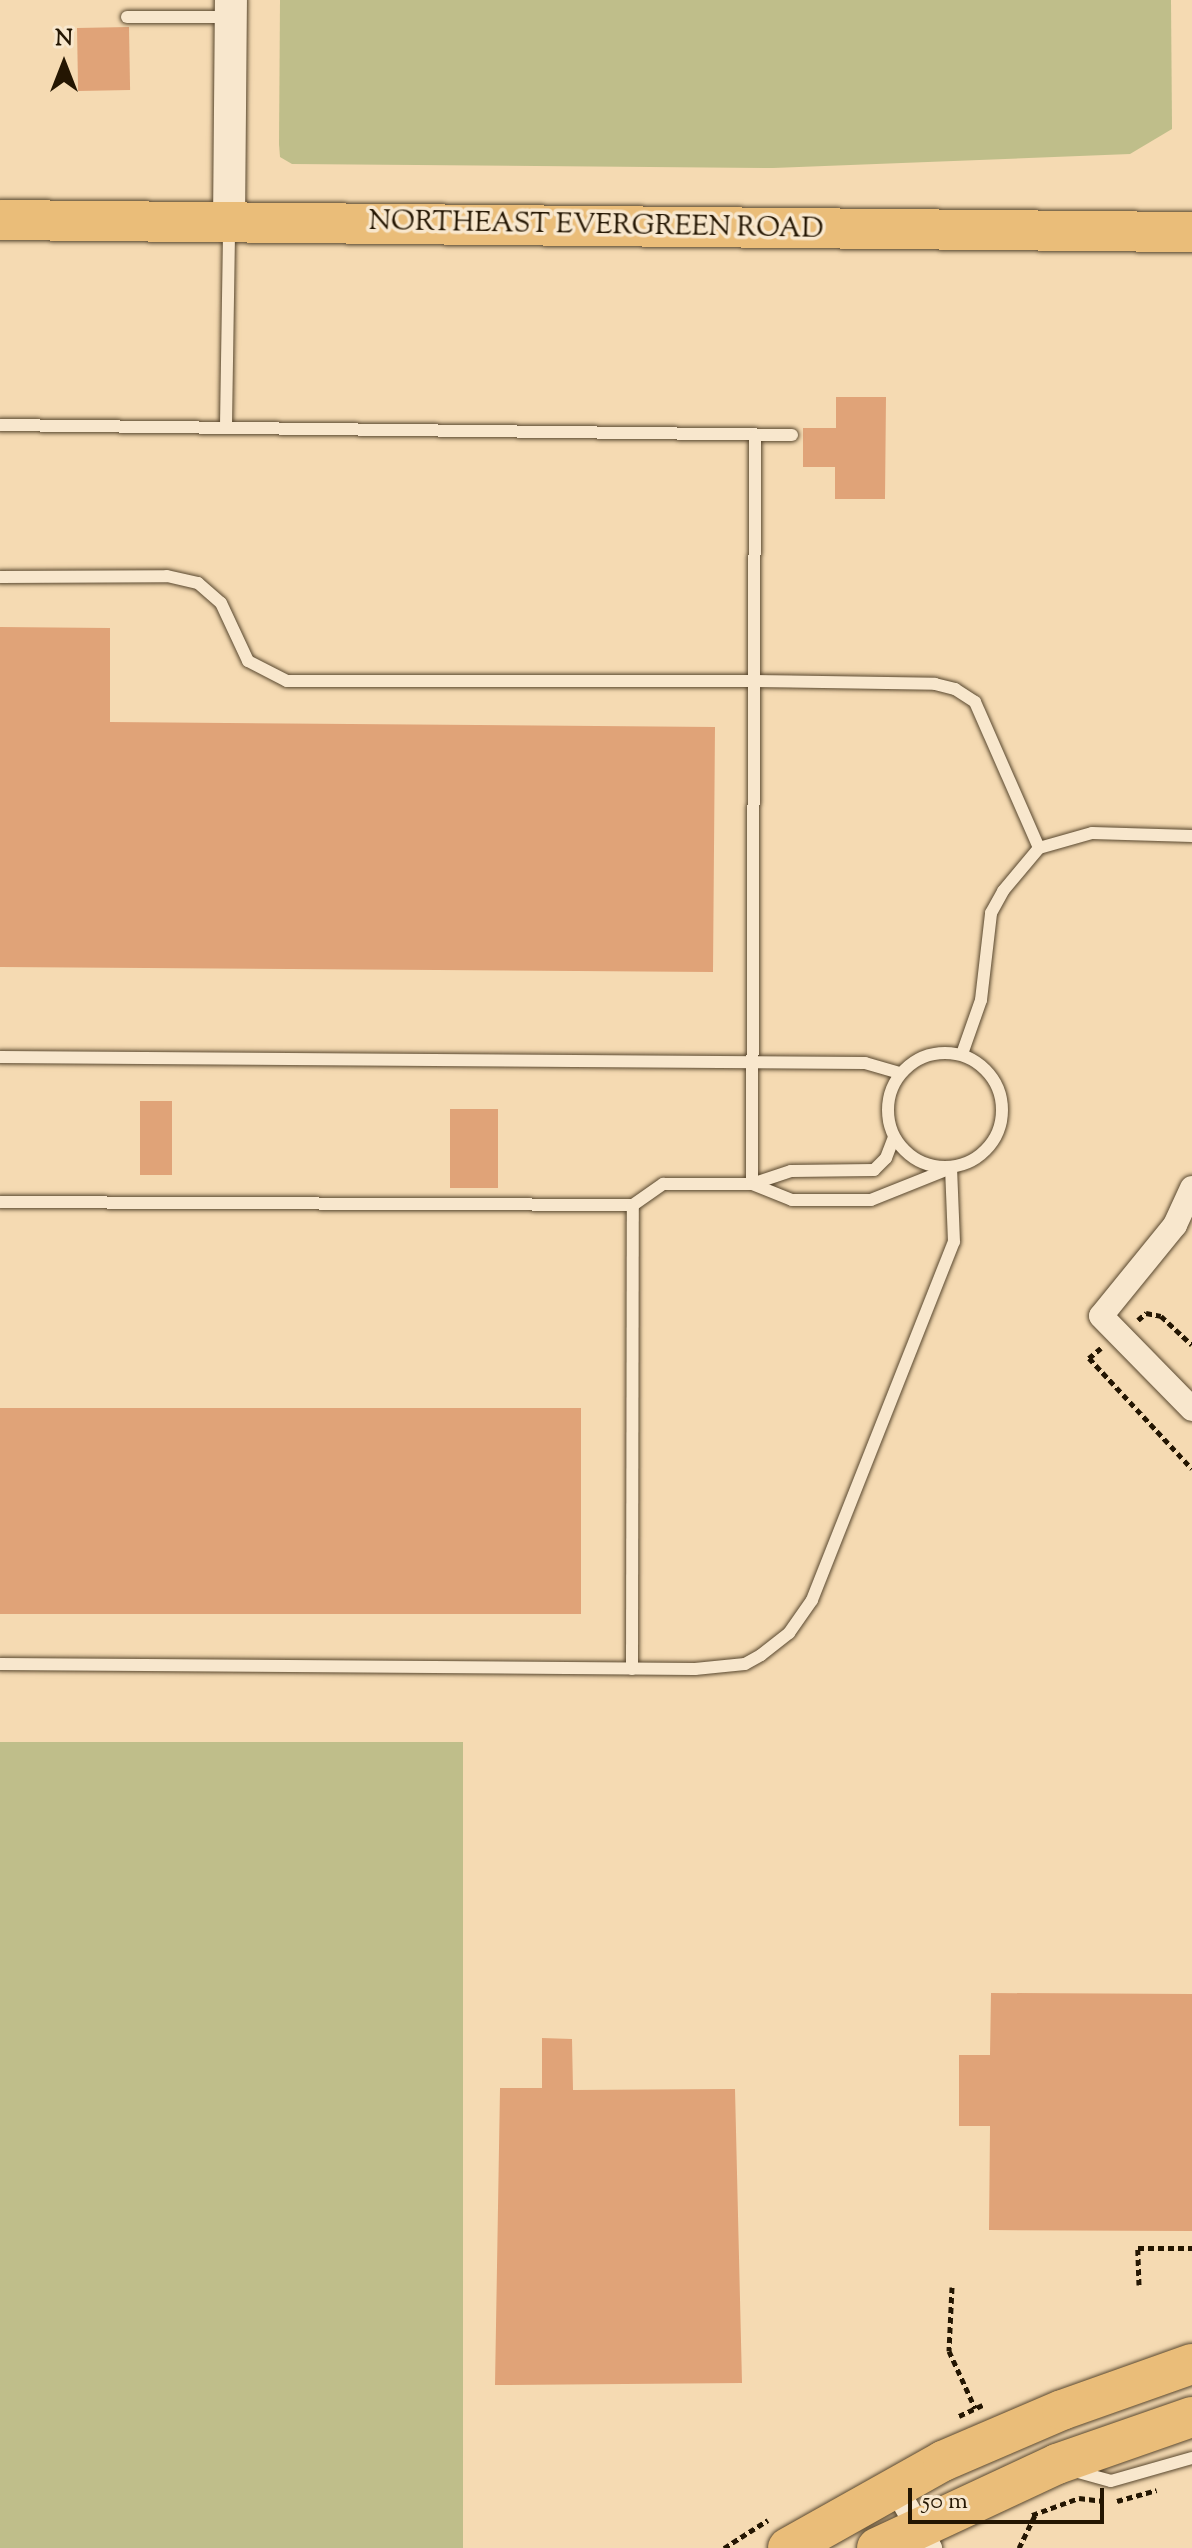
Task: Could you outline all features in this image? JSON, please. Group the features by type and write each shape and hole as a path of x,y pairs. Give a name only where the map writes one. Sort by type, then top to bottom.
{"main road":[{"name":"NORTHEAST EVERGREEN ROAD","path":"0,220 1192,232"},
{"path":"788,2548 894,2485 1062,2410 1192,2364"},
{"path":"877,2548 923,2537 1057,2464 1192,2417"}],"street":[{"path":"229,223 230,9"},
{"path":"1192,1188 1175,1225 1101,1316 1192,1409"},
{"path":"894,2485 923,2537"}],"lane":[{"path":"127,17 230,9"},
{"path":"226,425 229,223"},
{"path":"0,425 226,425 792,435"},
{"path":"752,1184 755,436"},
{"path":"0,577 167,576 198,583 221,603 248,661 287,681 754,681 935,684 955,689 975,702 1039,848"},
{"path":"962,1054 981,1000 991,913 1009,882 1039,848 1092,833 1192,836"},
{"path":"752,1184 792,1200 871,1200 973,1161 990,1147 1001,1127 1003,1104 997,1082 982,1065 962,1054 940,1052 918,1058 900,1073 889,1093 887,1116 894,1137 908,1155 928,1166 951,1168"},
{"path":"0,1057 865,1063 900,1073"},
{"path":"0,1202 633,1205 663,1184 752,1184 791,1171 874,1170 886,1158 894,1137"},
{"path":"0,1664 632,1669 745,1664 789,1633 812,1600 949,1261 951,1168"},
{"path":"632,1669 633,1205"},
{"path":"1057,2464 1111,2481 1192,2458"}],"path":[{"path":"1146,1313 1161,1316 1192,1345"},
{"path":"1089,1358 1192,1469"},
{"path":"1139,2285 1138,2248 1192,2248"},
{"path":"952,2287 949,2351 975,2408"},
{"path":"1022,2519 1070,2500 1122,2501 1164,2488"},
{"path":"1019,2548 1036,2513"}],"shaded area":[{"path":"280,0 1171,0 1172,129 1130,154 773,168 292,164 280,157 279,144"},
{"path":"0,1742 463,1742 463,2548 0,2548"}],"building":[{"path":"129,27 130,90 78,91 77,28"},
{"path":"836,397 886,397 885,499 835,499 835,467 803,467 803,428 836,428"},
{"path":"0,627 110,628 110,722 715,727 713,972 0,967"},
{"path":"140,1101 172,1101 172,1175 140,1175"},
{"path":"450,1109 498,1109 498,1188 450,1188"},
{"path":"0,1408 581,1408 581,1614 0,1614"},
{"path":"991,1993 1192,1994 1192,2231 989,2230 990,2126 959,2126 959,2055 990,2055"},
{"path":"542,2038 572,2039 573,2090 735,2089 742,2383 495,2385 500,2088 542,2088"}]}
